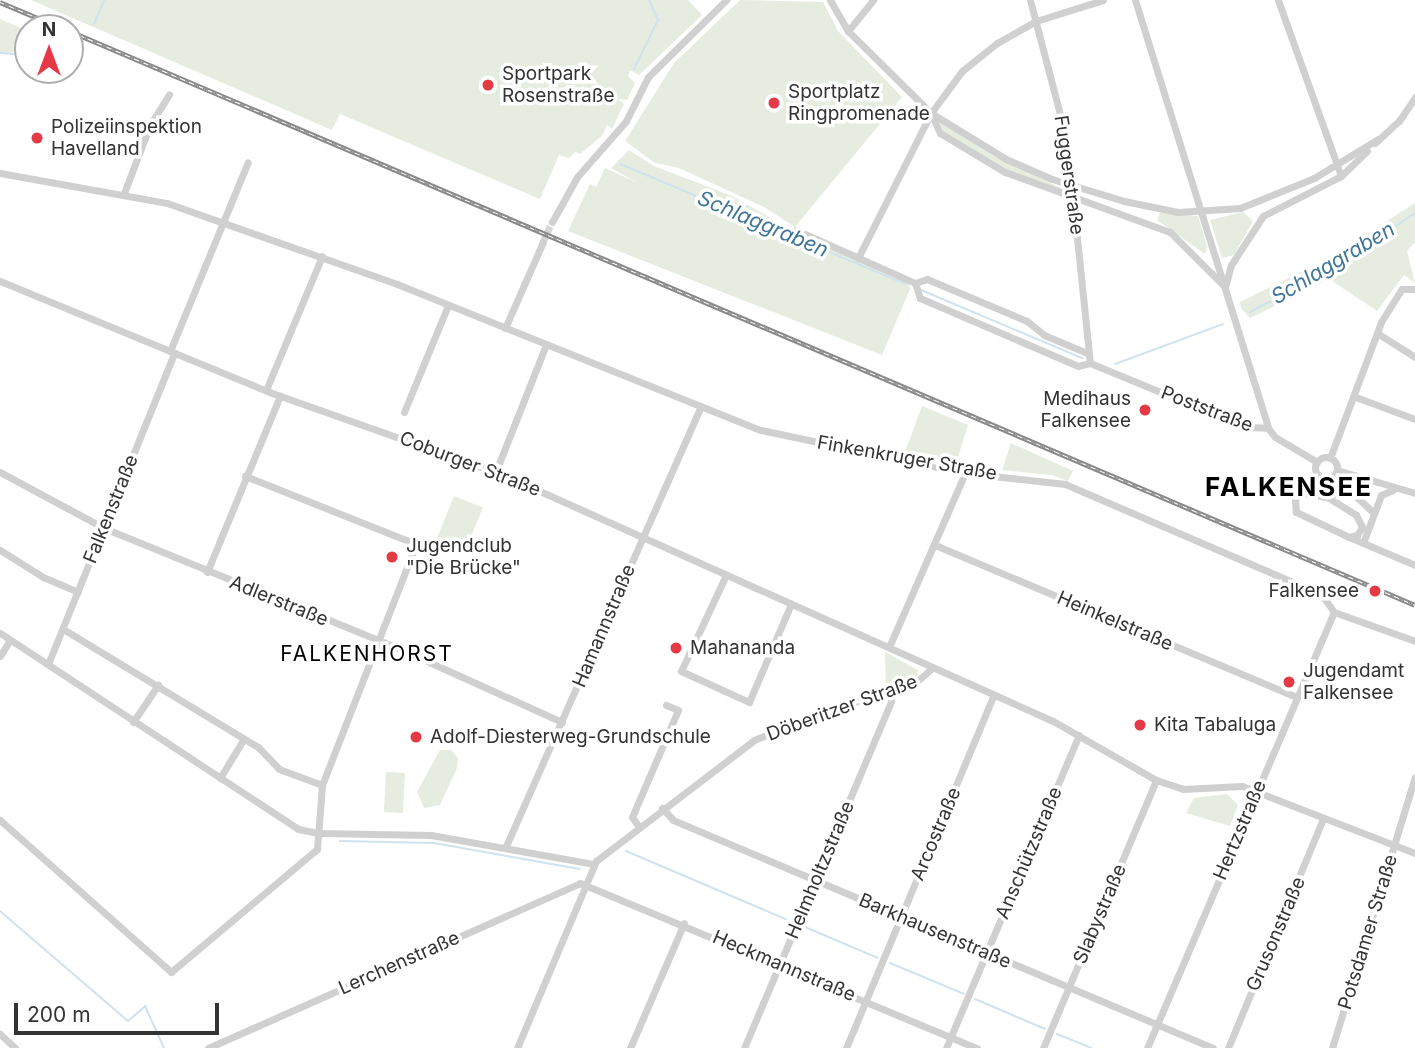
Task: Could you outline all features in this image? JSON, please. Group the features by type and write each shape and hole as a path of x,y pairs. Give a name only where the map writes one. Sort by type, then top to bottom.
{"street":[{"path":"830,0 848,31 931,113 1006,159 1074,186 1152,207 1202,213 1250,205 1337,165 1378,139"},
{"path":"848,31 873,0"},
{"name":"Fuggerstraße","path":"1030,0 1074,186 1087,353"},
{"path":"859,255 931,113 962,71 997,43 1036,21 1103,0"},
{"path":"1135,0 1268,428"},
{"path":"1278,0 1341,176"},
{"path":"552,222 578,177 626,121 648,77 723,1"},
{"path":"124,193 150,125 169,95"},
{"path":"1224,287 1231,265 1259,221 1341,176 1399,121 1415,97"},
{"path":"931,113 940,133 971,153 1028,182 1151,221 1195,253 1224,287"},
{"name":"Falkenstraße","path":"48,664 248,162"},
{"name":"Finkenkruger Straße","path":"0,173 124,193 222,222 448,305 761,430 965,473 1065,484 1321,594 1334,612 1415,641"},
{"path":"1250,205 1259,221"},
{"path":"1151,221 1152,207"},
{"name":"Poststraße","path":"796,230 859,255 915,283 920,298 1078,366 1090,363 1245,427 1268,428 1275,438 1317,462"},
{"path":"505,328 543,242"},
{"path":"266,390 322,257"},
{"name":"Poststraße","path":"915,283 927,279 1027,321 1044,335 1087,353"},
{"name":"Coburger Straße","path":"0,281 280,396 496,471 889,647 931,669"},
{"path":"1330,458 1377,333 1402,289 1415,289"},
{"path":"404,412 448,305"},
{"path":"1377,333 1415,357"},
{"path":"496,471 546,345"},
{"path":"1087,353 1090,363"},
{"path":"206,572 244,476 280,396"},
{"path":"1353,396 1415,419"},
{"name":"Hamannstraße","path":"506,846 701,407"},
{"path":"1330,458 1317,462 1336,502"},
{"path":"1330,458 1337,470"},
{"path":"1415,493 1337,470 1305,482 1299,492 1296,512 1363,543 1378,553 1415,565"},
{"name":"Adlerstraße","path":"0,472 104,528 206,572 378,640 562,722"},
{"path":"889,647 965,473"},
{"path":"0,820 171,972 317,849 322,785 416,544 244,476"},
{"path":"1345,477 1348,488 1374,513"},
{"path":"1363,543 1381,495 1394,490"},
{"path":"1299,492 1336,502 1362,521 1357,535 1349,537"},
{"name":"Heinkelstraße","path":"935,545 1296,697"},
{"path":"0,550 43,578 78,592"},
{"path":"726,575 681,671 749,702 792,604"},
{"name":"Hertzstraße","path":"1147,1048 1334,612"},
{"path":"63,629 258,747 279,769 322,785"},
{"path":"0,633 292,825 317,833 431,835 506,846 594,864 589,886 517,1048"},
{"path":"0,656 10,640"},
{"name":"Döberitzer Straße","path":"594,864 662,808 754,740 890,691 918,684 931,669 1079,735 1156,780 1183,789 1231,784 1257,791 1394,848 1415,853"},
{"path":"133,722 158,685"},
{"name":"Helmholtzstraße","path":"744,1048 891,701 890,691"},
{"name":"Arcostraße","path":"846,1048 993,696"},
{"path":"639,827 632,817 678,710 666,705"},
{"name":"Anschützstraße","path":"946,1048 1079,735"},
{"path":"220,778 243,740"},
{"name":"Potsdamer Straße","path":"1332,1048 1415,776"},
{"name":"Slabystraße","path":"1043,1048 1156,780"},
{"name":"Barkhausenstraße","path":"662,808 673,820 1213,1048"},
{"name":"Grusonstraße","path":"1228,1048 1324,819"},
{"name":"Lerchenstraße","path":"208,1048 580,883 589,886"},
{"name":"Heckmannstraße","path":"589,886 684,923 977,1048"},
{"path":"630,1048 684,923"},
{"path":"0,1034 15,1048"}],"shaded area":[{"name":"Sportpark Rosenstraße","path":"31,0 688,0 702,15 639,75 630,70 628,76 635,83 627,100 618,99 624,104 612,129 607,125 602,136 580,154 575,152 569,158 559,155 540,199 340,114 332,130 84,23 84,14 63,14"},
{"name":"Sportplatz Ringpromenade","path":"740,0 823,2 838,31 902,97 795,227 764,207 679,168 655,163 625,141 674,63"},
{"path":"0,19 14,25 14,52 0,54"},
{"path":"939,121 992,155 1071,193 1018,175 987,159 944,132"},
{"path":"629,150 654,166 732,196 796,232 909,282 910,289 882,355 568,231 590,184 596,187 605,168 638,183 611,168"},
{"path":"1415,203 1415,242 1407,251 1415,283 1404,275 1377,311 1329,279 1250,318 1241,308 1240,302 1328,259"},
{"path":"1243,212 1253,221 1234,255 1222,258 1210,220"},
{"path":"1160,213 1198,216 1207,246 1205,254 1157,220"},
{"path":"922,406 968,425 956,463 905,452"},
{"path":"1011,443 1073,471 1068,481 1052,475 1002,470"},
{"path":"454,496 483,508 465,552 436,541"},
{"path":"885,652 918,670 915,681 886,689"},
{"path":"440,750 451,750 458,758 457,768 440,805 424,808 417,792"},
{"path":"386,772 405,773 403,813 384,812"},
{"path":"1227,794 1238,805 1230,826 1186,813 1194,798"}],"waterway":[{"name":"Schlaggraben","path":"94,24 104,0"},
{"name":"Schlaggraben","path":"634,69 658,20 649,0"},
{"name":"Schlaggraben","path":"0,53 14,54"},
{"name":"Schlaggraben","path":"620,164 906,284"},
{"name":"Schlaggraben","path":"1250,312 1328,271 1415,213"},
{"name":"Schlaggraben","path":"921,290 1082,358"},
{"name":"Schlaggraben","path":"1115,364 1223,324"},
{"path":"340,841 434,843 580,869"},
{"path":"626,851 790,921"},
{"path":"0,911 128,1021 145,1006 164,1048"},
{"path":"805,927 878,958"},
{"path":"890,963 964,994"},
{"path":"975,999 1045,1029"},
{"path":"1057,1034 1091,1048"}],"tunnel":[{"path":"543,242 552,222"}],"railway":[{"path":"0,2 29,14"},
{"path":"84,37 1415,605"}],"place":[{"name":"Sportpark Rosenstraße","path":"488,85"},
{"name":"Sportplatz Ringpromenade","path":"774,103"},
{"name":"Polizeiinspektion Havelland","path":"37,138"},
{"name":"Medihaus Falkensee","path":"1145,410"},
{"name":"Jugendclub \"Die Brücke\"","path":"392,557"},
{"name":"Falkensee","path":"1375,591"},
{"name":"Mahananda","path":"676,648"},
{"name":"Jugendamt Falkensee","path":"1289,682"},
{"name":"Kita Tabaluga","path":"1140,725"},
{"name":"Adolf-Diesterweg-Grundschule","path":"416,737"}],"district":[{"name":"FALKENSEE","path":"1289,487"},
{"name":"FALKENHORST","path":"367,654"}]}
